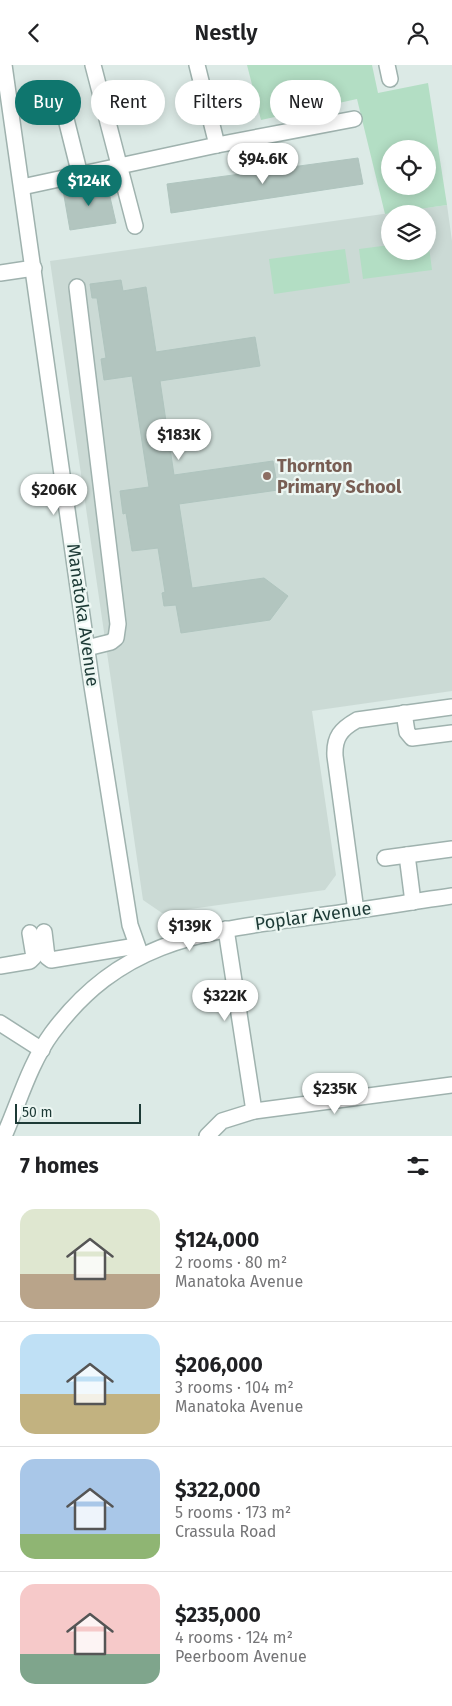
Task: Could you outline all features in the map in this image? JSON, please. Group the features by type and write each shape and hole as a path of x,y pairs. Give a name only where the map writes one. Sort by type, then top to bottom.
{"street":[{"name":"Manatoka Avenue","path":"4,65 87,648 130,925 139,951"},
{"path":"93,65 118,167 135,226"},
{"path":"197,65 217,145"},
{"path":"22,187 217,145 354,119"},
{"path":"68,125 80,175"},
{"path":"0,273 34,268"},
{"path":"76,287 118,623 116,638 111,642 87,648"},
{"path":"356,911 334,745 338,735 344,727 357,720 452,707"},
{"path":"404,713 407,732 412,738 452,733"},
{"path":"385,858 452,849"},
{"path":"407,855 413,902"},
{"name":"Poplar Avenue","path":"4,1136 42,1050 61,1022 95,987 139,951 187,937 226,929 452,896"},
{"path":"226,929 254,1111"},
{"path":"0,967 30,961 34,957 37,933 47,957 51,960 139,951"},
{"path":"0,1023 42,1050"},
{"path":"207,1136 222,1121 254,1111 452,1085"}],"shaded area":[{"name":"Thornton Primary School","path":"447,205 452,241 452,691 312,711 336,875 325,890 162,913 143,900 50,261 381,214 381,260 436,260 436,207"}],"green space":[{"path":"247,65 372,65 378,93 428,83 447,205 436,207 436,205 383,205 357,99 341,102 341,80 270,80 270,118 261,120 260,80 251,80"},
{"path":"381,246 381,260 431,260 432,270 363,279 359,249"},
{"path":"345,249 350,283 274,294 269,259"}],"building":[{"path":"358,158 363,184 171,213 167,184"},
{"path":"107,184 116,223 70,230 63,190"},
{"path":"121,280 123,291 146,287 156,352 255,337 260,366 160,381 174,475 273,461 278,490 179,504 192,588 264,578 288,596 270,620 181,633 176,605 164,606 162,593 165,592 158,548 132,551 126,513 123,514 120,491 149,487 132,376 104,380 101,359 106,358 97,298 92,298 90,284"}],"place":[{"name":"Thornton Primary School","path":"267,476"}]}
